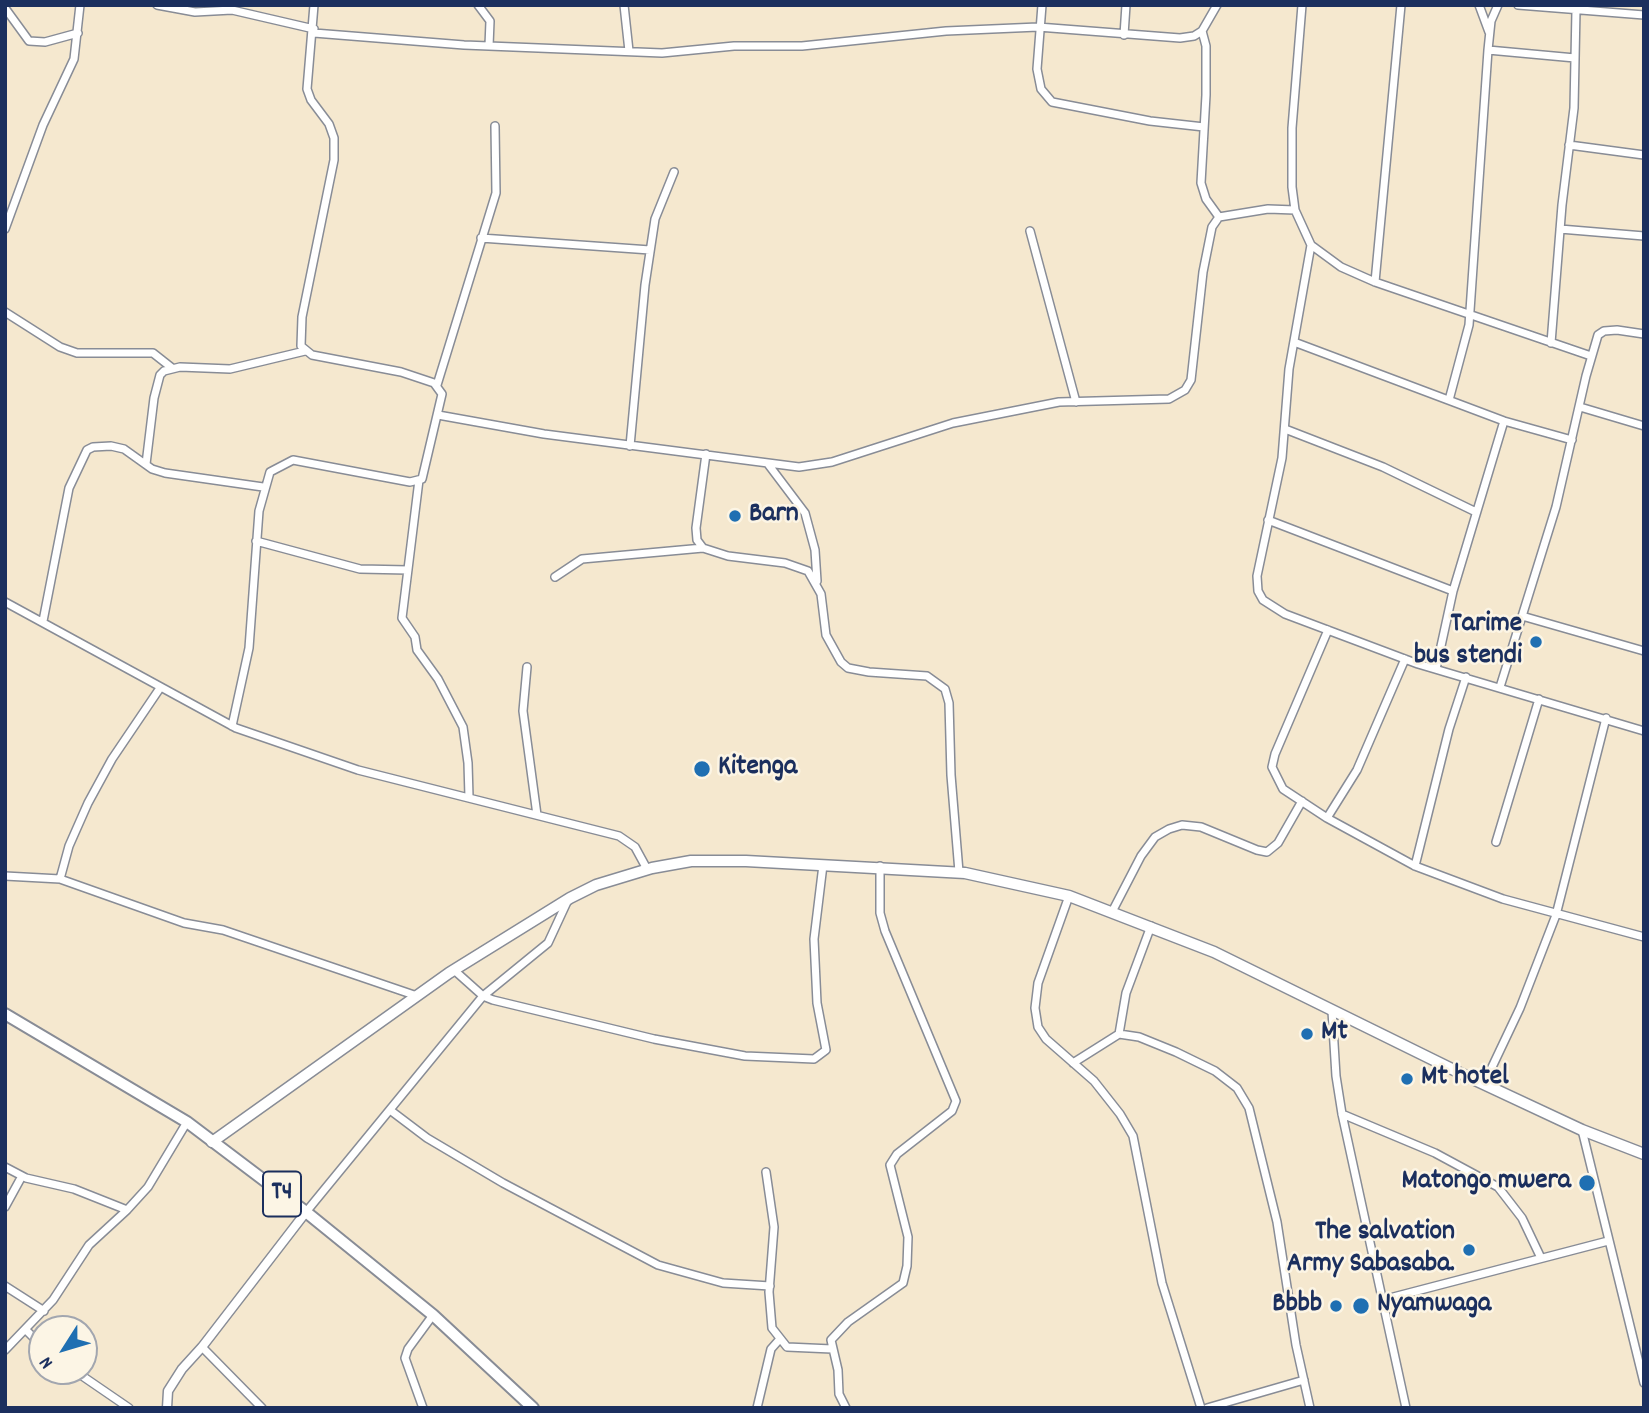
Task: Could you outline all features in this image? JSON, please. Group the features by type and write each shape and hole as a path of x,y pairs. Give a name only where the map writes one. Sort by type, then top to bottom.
{"highway":[{"name":"T4","path":"5,1014 187,1122 306,1212 433,1315 533,1408"}],"main road":[{"path":"212,1142 454,970 570,898 596,885 647,869 691,861 880,866 959,872 1069,896 1152,925 1214,952 1483,1084 1583,1130 1644,1154"}],"street":[{"path":"5,229 43,125 67,78 78,33 80,5"},
{"path":"157,5 195,12 232,10 314,31 489,46 662,53 734,46 802,46 946,31 1038,27 1180,38 1194,36 1202,31 1217,5"},
{"path":"305,351 301,346 300,329 334,160 334,138 329,124 311,100 307,89 314,31 314,5"},
{"path":"478,5 491,21 489,46"},
{"path":"624,5 629,51"},
{"path":"1042,5 1038,27 1037,69 1041,89 1052,102 1150,121 1204,127"},
{"path":"1124,35 1126,5"},
{"path":"1302,5 1292,128 1295,210 1311,245 1341,267 1375,282 1591,356"},
{"path":"1375,282 1401,5"},
{"path":"1479,5 1489,32"},
{"path":"1449,400 1470,315 1489,32 1498,5"},
{"path":"1518,5 1644,15"},
{"path":"5,8 29,41 45,42 78,33"},
{"path":"1551,343 1569,145 1576,10"},
{"path":"1202,31 1206,72 1201,183 1206,199 1219,217"},
{"path":"1488,50 1575,58"},
{"path":"437,385 496,193 495,126"},
{"path":"1569,145 1644,155"},
{"path":"630,446 650,250 661,198 674,172"},
{"path":"438,415 630,446 799,467 832,463 953,423 1059,402 1169,399 1185,390 1191,380 1203,272 1212,227 1219,217 1268,209 1295,210"},
{"path":"1560,229 1644,236"},
{"path":"1030,231 1076,402"},
{"path":"481,238 650,250"},
{"path":"1311,245 1285,398 1285,429 1257,576 1258,591 1263,600 1271,608 1405,659 1644,731"},
{"path":"5,312 60,347 77,353 153,353 172,368"},
{"path":"1500,687 1556,508 1598,335 1604,331 1644,334"},
{"path":"1294,342 1504,421 1572,440"},
{"path":"146,464 158,382 160,375 172,368 230,369 305,351 401,372 437,385 442,394 425,474 419,480 410,482 293,460 270,472 263,487 256,541 249,648 232,726"},
{"path":"1580,407 1644,426"},
{"path":"1436,669 1453,591 1504,421"},
{"path":"1285,429 1383,467 1476,512"},
{"path":"43,621 69,488 87,450 98,445 111,446 124,449 165,473 263,487"},
{"path":"703,548 697,540 696,528 706,454"},
{"path":"768,464 805,513 815,550 817,586 826,635 841,662 848,668 869,672 927,676 945,689 949,703 951,775 959,872"},
{"path":"419,480 402,618 415,637 417,650 438,679 463,727 468,754 468,797"},
{"path":"1268,520 1453,591"},
{"path":"256,541 360,569 408,570"},
{"path":"555,576 582,559 703,548 728,556 800,567 808,571 817,586"},
{"path":"5,601 232,726 358,770 625,838 635,847 647,869"},
{"path":"1522,616 1644,651"},
{"path":"1328,630 1272,767 1283,789 1327,818 1415,866 1556,915 1644,937"},
{"path":"1327,818 1357,770 1405,659"},
{"path":"527,667 523,711 537,815"},
{"path":"1415,866 1449,729 1466,677"},
{"path":"60,879 69,846 88,803 113,759 160,688"},
{"path":"1496,842 1539,699"},
{"path":"1483,1084 1520,1009 1556,915 1606,718"},
{"path":"1113,911 1141,856 1155,837 1182,825 1201,827 1268,852 1278,843 1302,801"},
{"path":"454,970 483,996 653,1039 744,1056 795,1060 820,1057 826,1050 817,1003 814,939 823,865"},
{"path":"846,1408 839,1394 838,1370 831,1340 837,1331 902,1283 907,1266 908,1237 890,1165 897,1154 952,1111 956,1101 885,931 880,914 880,866"},
{"path":"5,876 60,879 184,923 223,930 417,996"},
{"path":"1069,896 1038,983 1035,1008 1038,1027 1046,1039 1094,1081 1121,1114 1133,1136 1162,1283 1201,1408"},
{"path":"167,1408 169,1391 182,1369 306,1212 483,996 548,943 558,915 570,898"},
{"path":"1119,1034 1126,993 1152,925"},
{"path":"1332,1011 1336,1076 1342,1114 1406,1408"},
{"path":"1073,1063 1119,1034 1139,1037 1215,1071 1237,1088 1249,1108 1277,1222 1296,1345 1310,1408"},
{"path":"390,1110 427,1138 503,1184 658,1265 723,1283 770,1286"},
{"path":"1342,1114 1435,1153 1498,1186 1522,1217 1541,1258"},
{"path":"5,1350 44,1311 89,1245 127,1210 160,1169 187,1122"},
{"path":"1583,1130 1644,1383"},
{"path":"5,1167 22,1175 74,1189 127,1210"},
{"path":"766,1172 774,1227 770,1314 779,1339 798,1350 832,1349"},
{"path":"5,1206 22,1175"},
{"path":"1382,1300 1608,1241"},
{"path":"5,1286 44,1311"},
{"path":"423,1408 405,1357 433,1315"},
{"path":"757,1408 771,1349 779,1339"},
{"path":"202,1347 262,1408"},
{"path":"1207,1408 1304,1380"},
{"path":"95,1385 129,1408"}],"place":[{"name":"Barn","path":"735,516"},
{"name":"Tarime bus stendi","path":"1536,642"},
{"name":"Kitenga","path":"702,769"},
{"name":"Mt","path":"1307,1034"},
{"name":"Mt hotel","path":"1407,1079"},
{"name":"Matongo mwera","path":"1587,1183"},
{"name":"The salvation Army Sabasaba.","path":"1469,1250"},
{"name":"Bbbb","path":"1336,1306"},
{"name":"Nyamwaga","path":"1361,1306"}]}
